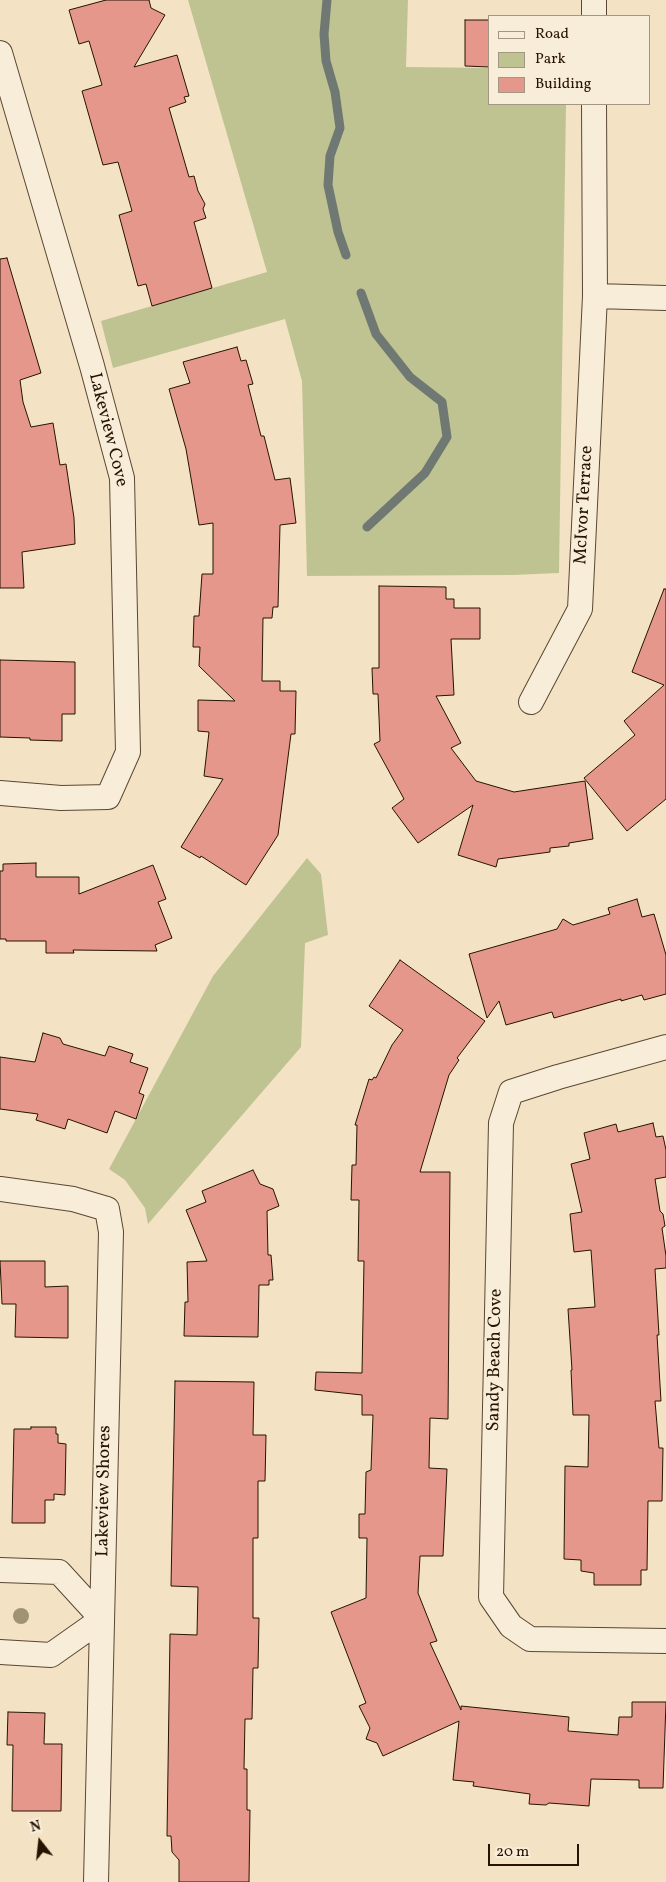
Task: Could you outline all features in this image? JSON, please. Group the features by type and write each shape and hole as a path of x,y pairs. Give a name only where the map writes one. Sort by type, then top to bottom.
{"street":[{"path":"594,0 594,15"},
{"name":"Lakeview Cove","path":"0,52 92,366 122,478 128,752 108,797 61,798 0,793"},
{"name":"McIvor Terrace","path":"530,702 580,609 595,296 594,105"},
{"path":"595,296 666,298"},
{"name":"Sandy Beach Cove","path":"666,1046 512,1092 502,1123 491,1597 511,1626 530,1639 666,1641"},
{"name":"Lakeview Shores","path":"0,1189 73,1199 107,1209 111,1232 96,1882"},
{"path":"0,1570 59,1572 102,1619 51,1655 0,1652"}],"green space":[{"path":"188,0 408,0 406,67 488,68 488,105 566,105 559,573 307,576 302,381 285,319 113,368 101,321 267,272"},
{"path":"307,858 321,874 328,935 305,943 301,1047 148,1224 145,1208 125,1180 109,1169 213,976"}],"building":[{"path":"106,0 149,0 151,8 165,15 134,67 177,55 189,96 184,97 186,102 169,108 189,177 194,176 198,191 205,204 203,209 206,218 194,222 212,288 152,306 146,284 138,286 119,215 132,211 118,162 103,165 82,91 102,85 89,41 79,44 69,10"},
{"path":"465,20 488,20 488,67 465,66"},
{"path":"7,258 41,373 20,380 23,402 31,427 53,423 60,465 66,464 74,518 75,544 22,552 24,588 0,588 0,259"},
{"path":"237,347 241,361 246,360 253,384 248,385 275,480 290,478 296,523 280,525 278,607 273,607 272,618 263,618 262,681 280,681 280,691 296,691 295,734 291,734 278,835 246,885 201,856 200,858 181,847 223,779 204,776 209,732 198,731 198,700 235,701 199,666 200,647 193,647 194,616 199,616 202,574 213,574 213,523 199,525 186,449 169,389 190,383 183,362"},
{"path":"379,586 446,587 446,599 454,599 454,608 480,608 480,639 451,639 454,695 436,696 461,743 451,748 476,781 514,792 585,781 593,839 569,843 569,846 550,848 550,852 498,859 496,867 458,855 473,805 418,843 392,808 404,799 374,744 380,741 378,694 373,694 372,668 379,668"},
{"path":"664,589 666,589 666,799 627,831 584,778 635,735 624,721 664,685 632,672"},
{"path":"0,660 75,662 75,714 62,714 62,741 0,737"},
{"path":"36,863 36,877 79,877 79,894 153,865 166,899 158,902 172,938 155,945 157,951 73,950 74,953 46,953 46,941 6,941 6,939 0,939 0,871 3,871 3,864"},
{"path":"637,899 642,917 654,914 666,955 666,994 644,1000 642,995 621,1001 621,999 554,1018 552,1012 506,1025 499,1001 487,1018 469,954 557,929 563,919 573,925 610,914 608,908"},
{"path":"400,960 485,1021 457,1058 459,1060 449,1075 420,1172 450,1172 448,1419 430,1418 429,1468 447,1469 443,1556 420,1556 418,1593 437,1641 430,1643 461,1710 461,1706 569,1717 568,1731 618,1735 619,1717 632,1717 632,1702 666,1702 663,1788 639,1788 639,1780 591,1779 589,1806 549,1803 546,1805 529,1804 530,1794 473,1786 474,1782 453,1780 459,1721 383,1756 377,1743 366,1739 370,1728 359,1706 366,1703 331,1612 366,1598 367,1538 359,1538 359,1514 365,1514 366,1472 371,1470 373,1415 362,1415 362,1395 315,1390 316,1372 362,1373 364,1261 358,1261 359,1200 351,1200 352,1165 356,1165 357,1125 355,1125 369,1079 376,1078 392,1045 403,1030 369,1006"},
{"path":"43,1033 60,1038 63,1044 105,1056 109,1046 133,1054 130,1062 148,1068 139,1093 144,1095 136,1119 115,1111 107,1133 68,1119 65,1129 36,1120 38,1114 0,1109 0,1057 35,1062"},
{"path":"653,1123 656,1137 663,1136 666,1150 666,1177 655,1179 660,1211 663,1214 665,1226 662,1228 666,1256 666,1268 655,1269 661,1401 655,1401 659,1448 663,1448 662,1501 648,1501 647,1570 641,1570 641,1585 594,1585 594,1573 581,1571 581,1560 564,1559 565,1466 588,1467 589,1415 573,1415 568,1309 595,1307 591,1250 574,1252 570,1214 582,1212 571,1164 590,1159 584,1133 616,1124 618,1132"},
{"path":"253,1170 260,1184 273,1189 279,1206 267,1211 268,1255 271,1255 273,1280 269,1280 269,1285 259,1285 258,1337 184,1336 185,1302 188,1302 187,1262 207,1261 186,1210 206,1202 202,1191"},
{"path":"0,1261 45,1261 45,1287 68,1286 68,1338 15,1337 16,1304 2,1304"},
{"path":"175,1381 254,1382 253,1435 266,1435 265,1481 258,1481 258,1538 253,1538 253,1618 259,1618 258,1668 253,1668 252,1719 245,1719 244,1769 247,1769 247,1810 250,1810 249,1882 179,1882 179,1860 172,1852 171,1836 167,1836 170,1634 197,1635 198,1587 171,1586"},
{"path":"31,1427 56,1427 58,1443 66,1444 65,1495 54,1494 54,1500 45,1500 45,1523 12,1523 14,1429 31,1429"},
{"path":"8,1712 45,1713 44,1744 62,1744 61,1811 12,1811 13,1745 7,1745"}],"waterway":[{"path":"327,0 324,34 326,61 335,92 340,128 330,156 328,185 338,232 346,255"},
{"path":"361,293 376,334 410,377 442,402 447,437 425,473 367,527"}]}
